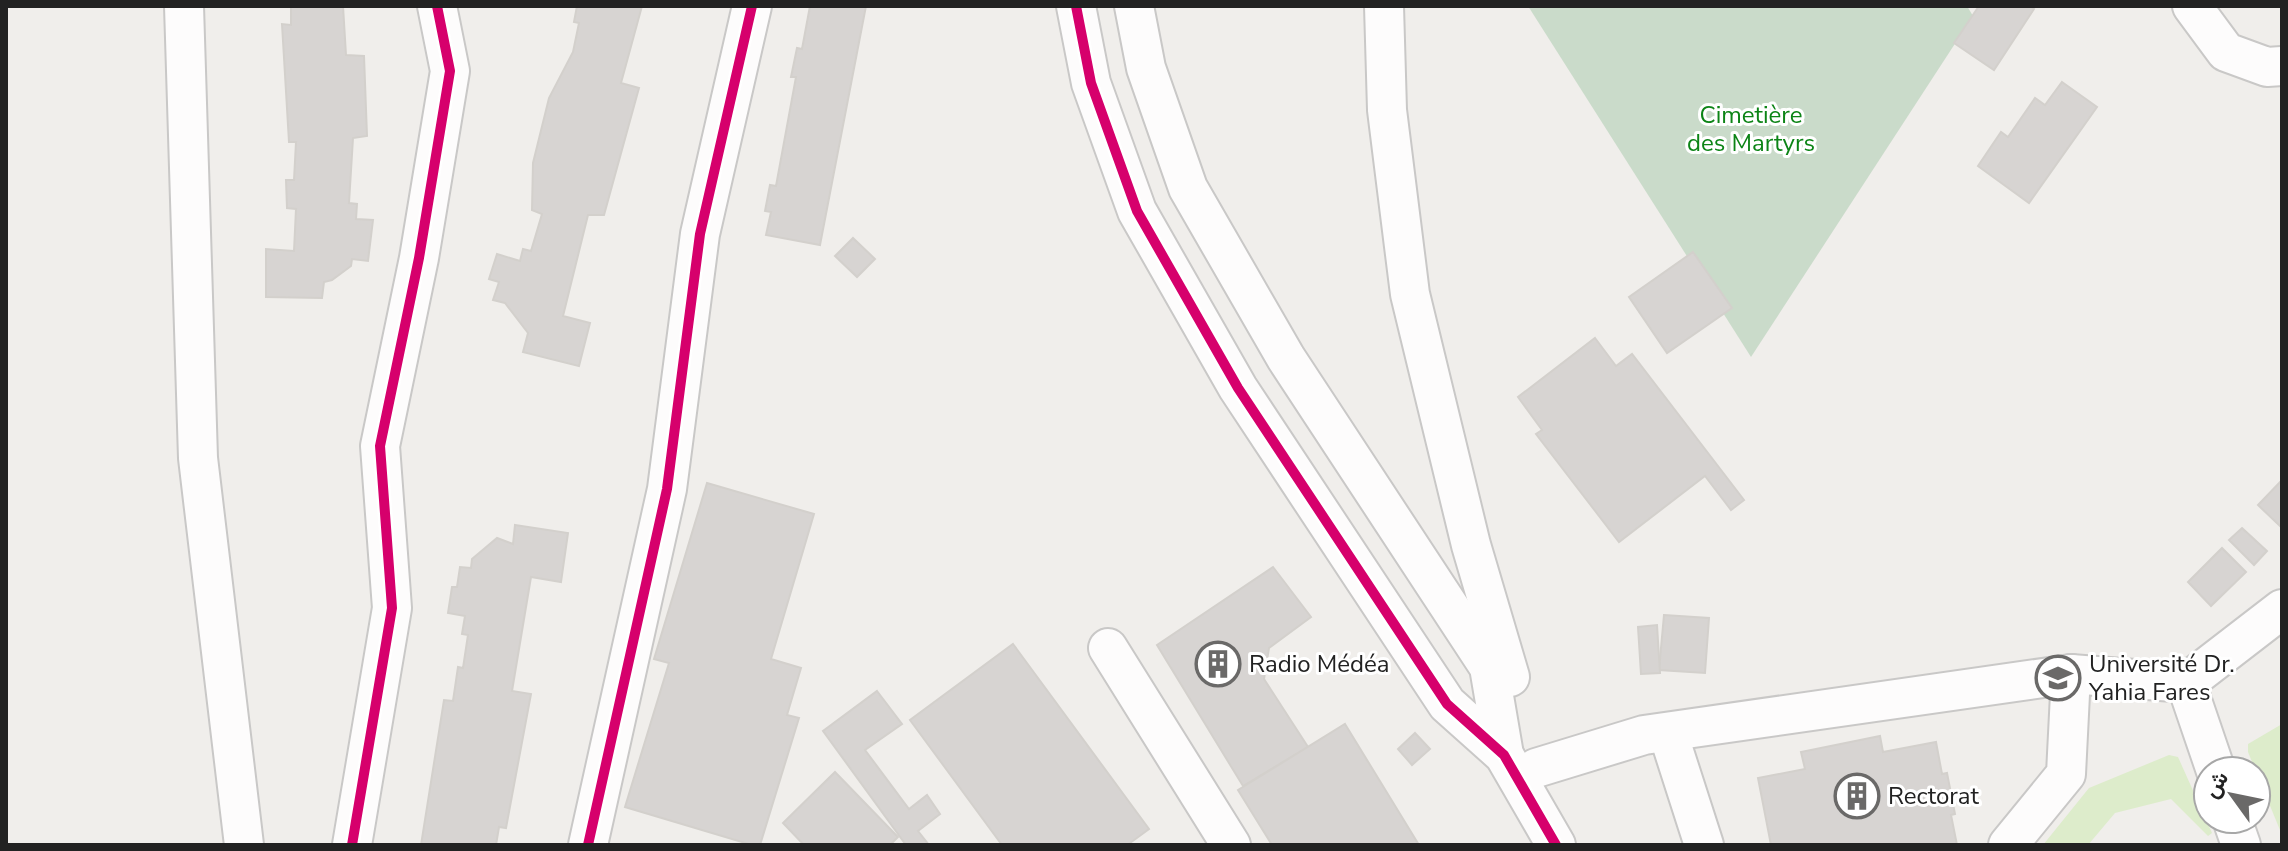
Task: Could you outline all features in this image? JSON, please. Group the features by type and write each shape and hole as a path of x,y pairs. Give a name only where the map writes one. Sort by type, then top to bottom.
{"street":[{"path":"184,6 198,458 244,845"},
{"path":"352,845 392,608 380,446 419,258 450,71 437,6"},
{"path":"588,845 667,489 700,234 752,6"},
{"path":"1076,6 1091,83 1137,211 1238,388 1447,704 1524,775"},
{"path":"1134,6 1146,68 1188,188 1286,358 1489,667 1524,775 1556,845"},
{"path":"1384,6 1387,110 1410,294 1524,775"},
{"path":"2192,6 2226,52 2282,97"},
{"path":"2226,52 2267,67 2282,66"},
{"path":"1524,775 1644,735 2071,674 2186,683 2282,609"},
{"path":"1108,648 1231,845"},
{"path":"2008,845 2066,774 2071,674"},
{"path":"2186,683 2211,755"},
{"path":"1668,733 1704,845"}],"green space":[{"name":"Cimetière des Martyrs","path":"1528,6 1967,6 1973,16 1751,357"},
{"path":"2282,724 2282,835 2272,811 2272,755 2249,755 2248,744"},
{"path":"2169,755 2178,757 2192,788 2192,820 2171,799 2115,813 2088,845 2043,845 2089,788"}],"building":[{"path":"291,6 343,6 346,55 364,56 367,136 353,138 349,203 357,204 356,219 373,220 368,261 352,259 351,266 324,282 322,298 266,297 266,249 294,251 296,209 287,208 286,180 294,180 296,142 289,142 282,24 291,25"},
{"path":"577,6 642,6 621,83 639,88 604,215 588,215 563,316 590,323 579,366 523,352 528,333 505,303 493,300 499,282 489,279 497,254 520,261 523,249 531,251 542,214 532,210 533,163 549,98 573,52 579,23 574,22"},
{"path":"810,6 866,6 820,245 766,235 771,212 765,211 770,185 776,186 796,77 791,77 797,48 802,49"},
{"path":"1979,6 2030,6 2034,9 1994,70 1954,43"},
{"path":"2062,82 2097,107 2029,203 1978,166 2001,132 2008,137 2035,98 2045,105"},
{"path":"853,238 875,259 857,277 835,256"},
{"path":"1693,252 1732,308 1667,353 1629,297"},
{"path":"1595,338 1616,366 1632,354 1744,500 1731,510 1705,476 1619,542 1536,434 1542,430 1518,397"},
{"path":"2282,480 2282,528 2258,505"},
{"path":"707,483 814,514 771,659 801,668 787,715 799,718 760,845 625,807 669,663 654,659"},
{"path":"515,525 568,533 561,582 531,577 512,691 531,694 506,828 499,827 496,845 421,845 444,700 453,701 458,667 463,668 468,635 462,634 465,616 448,613 452,587 457,587 460,567 471,568 472,559 497,538 513,544"},
{"path":"2242,528 2267,551 2254,565 2229,540"},
{"path":"2222,548 2246,572 2211,606 2188,582"},
{"name":"Radio Médéa","path":"1273,567 1311,617 1269,648 1264,679 1308,747 1243,786 1157,645"},
{"path":"1664,615 1709,618 1705,673 1659,670"},
{"path":"1657,625 1660,673 1641,674 1638,627"},
{"path":"1013,644 1149,829 1130,843 1132,845 1002,845 910,720"},
{"path":"877,691 902,724 865,750 909,809 927,795 940,814 918,831 929,845 906,845 823,731"},
{"path":"1345,724 1419,845 1272,845 1238,790"},
{"path":"1415,733 1430,749 1412,765 1398,749"},
{"name":"Rectorat","path":"1880,736 1883,752 1936,742 1942,774 1947,773 1957,845 1771,845 1758,778 1805,769 1801,752"},
{"path":"835,772 898,837 890,845 804,845 783,823"}],"cycle path":[{"path":"352,845 392,608 380,446 419,258 450,71 437,6"},
{"path":"588,845 667,489 700,234 752,6"},
{"path":"1076,6 1091,83 1137,211 1238,388 1447,704 1504,755 1556,845"}],"place":[{"name":"Radio Médéa","path":"1218,664"},
{"name":"Université Dr. Yahia Fares","path":"2058,678"},
{"name":"Rectorat","path":"1857,796"}]}
